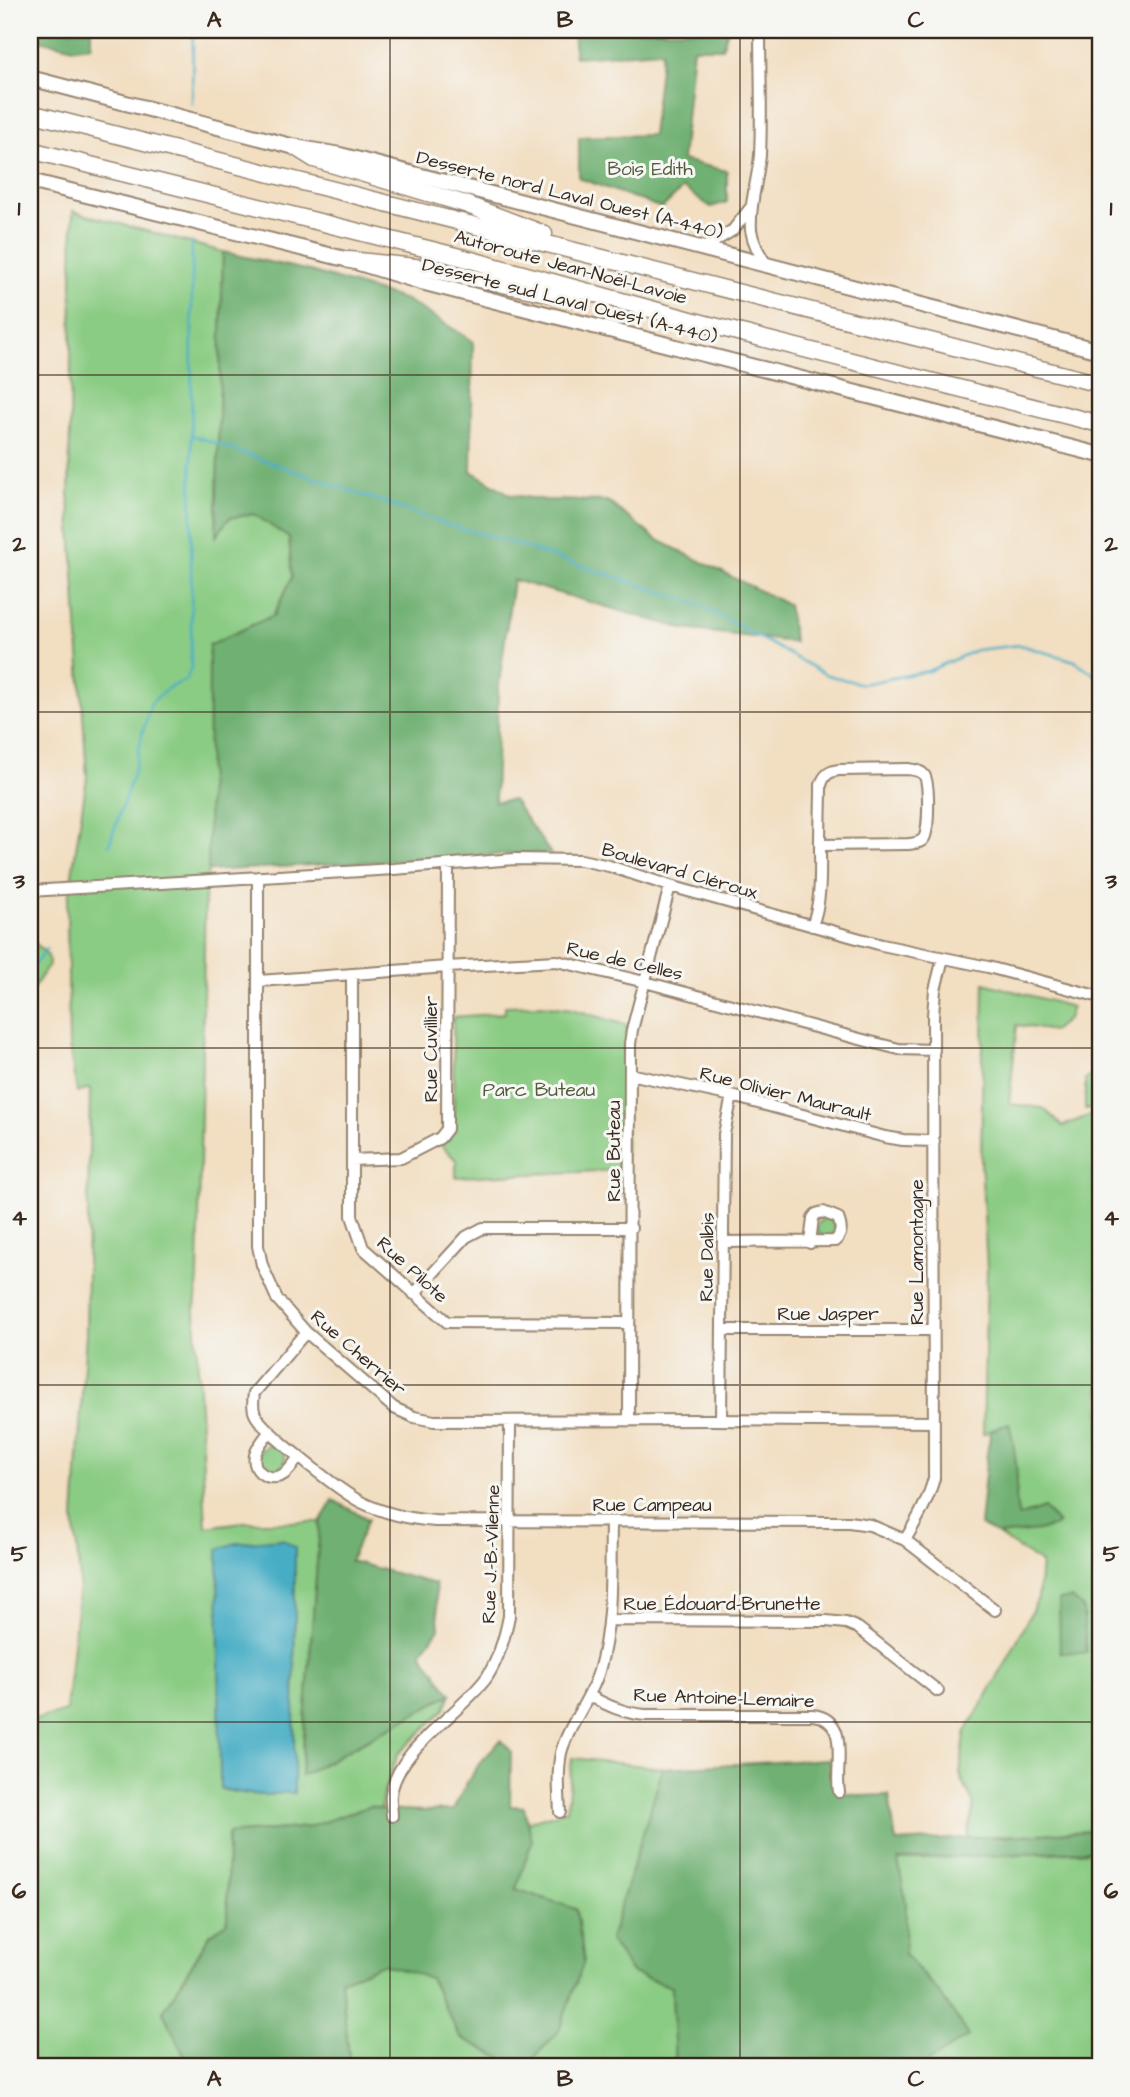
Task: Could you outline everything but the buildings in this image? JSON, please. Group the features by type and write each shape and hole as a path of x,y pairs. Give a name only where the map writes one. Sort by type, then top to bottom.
{"highway":[{"path":"30,106 96,130"},
{"name":"Autoroute Jean-Noël-Lavoie","path":"30,113 1100,384"},
{"path":"295,147 314,159 465,204 625,264"},
{"name":"Autoroute Jean-Noël-Lavoie","path":"30,152 451,255 702,323 1100,424"},
{"path":"349,260 424,268 702,323"}],"main road":[{"name":"Desserte nord Laval Ouest (A-440)","path":"30,78 1100,351"},
{"name":"Desserte sud Laval Ouest (A-440)","path":"30,181 349,260 421,282 1100,455"}],"street":[{"path":"760,30 760,152 751,207 753,238 766,264"},
{"path":"704,248 733,230 751,207"},
{"path":"812,926 820,895 820,845 821,785 823,779 831,771 908,769 918,771 924,776 928,784 927,829 925,837 919,843 820,845"},
{"name":"Boulevard Cléroux","path":"30,891 514,859 581,860 881,945 988,967 1100,997"},
{"name":"Rue Cuvillier","path":"352,1160 401,1158 445,1134 447,1129 447,865"},
{"name":"Rue Cherrier","path":"258,877 258,1247 262,1265 277,1299 306,1332 394,1408 414,1417 434,1421 934,1422"},
{"name":"Rue Buteau","path":"629,1420 632,1030 670,886"},
{"name":"Rue Lamontagne","path":"905,1540 921,1514 934,1478 935,990 943,958"},
{"name":"Rue de Celles","path":"259,981 557,961 899,1049 934,1050"},
{"name":"Rue Pilote","path":"352,974 352,1216 363,1248 447,1322 628,1323"},
{"name":"Rue Olivier Maurault","path":"630,1074 732,1096 885,1137 934,1141"},
{"name":"Rue Dalbis","path":"720,1420 724,1133 732,1096"},
{"path":"414,1294 466,1237 483,1228 631,1228"},
{"path":"723,1242 810,1242"},
{"name":"Rue Jasper","path":"722,1330 933,1330"},
{"name":"Rue Campeau","path":"306,1332 254,1393 255,1415 331,1483 360,1502 386,1513 435,1521 849,1522 870,1525 905,1540 995,1610"},
{"name":"Rue J.-B.-Vilenne","path":"392,1816 391,1795 410,1755 487,1676 505,1639 509,1616 510,1422"},
{"path":"270,1431 255,1452 254,1462 263,1475 277,1477 285,1473 299,1457"},
{"path":"560,1812 561,1754 567,1736 590,1696 610,1620 611,1522"},
{"name":"Rue Édouard-Brunette","path":"610,1620 826,1620 846,1623 870,1637 938,1691"},
{"name":"Rue Antoine-Lemaire","path":"590,1696 611,1707 645,1715 822,1717 837,1732 839,1792"}],"green space":[{"path":"30,30 91,30 91,46 74,48 30,38"},
{"name":"Bois Edith","path":"573,30 728,30 722,48 693,48 682,160 727,171 727,202 711,207 683,188 662,208 579,178 579,137 652,135 662,51 575,57"},
{"path":"73,211 223,252 216,536 229,518 254,514 289,538 293,577 273,615 205,891 198,1277 195,1310 206,1527 242,1522 320,1522 301,1776 451,1694 445,1709 398,1754 382,1798 381,1809 370,1806 309,1827 228,1834 227,1923 210,1934 163,2012 190,2067 30,2067 30,1721 66,1711 80,1579 74,1519 86,1333 90,1088 77,1093 69,1046 67,907 87,777 69,498"},
{"path":"223,252 310,271 406,300 473,341 471,471 511,495 545,500 607,501 656,539 788,605 794,642 684,629 513,580 498,692 495,802 513,800 551,854 525,853 208,871 209,645 274,615 292,577 289,538 254,514 229,518 216,537"},
{"path":"30,942 34,942 48,956 49,965 30,993"},
{"path":"984,983 1072,1007 1068,1019 1053,1031 1017,1025 1009,1104 1043,1108 1063,1126 1098,1112 1100,2067 920,2067 967,2036 942,1996 905,1955 905,1903 898,1860 1094,1851 1091,1831 967,1838 974,1805 960,1775 965,1733 1006,1663 1038,1598 1041,1563 998,1535 1057,1523 1044,1508 1019,1517 1015,1501 1017,1481 1009,1423 983,1434 987,1269 981,1160"},
{"name":"Parc Buteau","path":"541,1005 572,1009 627,1025 625,1170 456,1177 456,1160 441,1145 449,1139 454,1125 453,1017 505,1013 505,1006"},
{"path":"1100,1069 1100,1109 1085,1109 1085,1079"},
{"path":"826,1219 832,1222 835,1228 832,1234 826,1237 820,1234 817,1228 820,1222"},
{"path":"1009,1423 1015,1457 1019,1517 1044,1508 1058,1524 1039,1531 998,1535 980,1525 987,1453 991,1431"},
{"path":"272,1445 281,1449 285,1458 281,1467 272,1471 263,1467 259,1458 263,1449"},
{"path":"333,1500 368,1519 350,1561 435,1584 439,1629 421,1653 451,1694 301,1776 320,1522"},
{"path":"1072,1598 1083,1608 1087,1653 1060,1652 1059,1600"},
{"path":"501,1740 511,1751 510,1806 524,1807 532,1841 516,1889 576,1909 584,1961 559,2031 525,2067 518,2067 460,2037 430,1978 383,1964 341,1980 350,2067 190,2067 163,2012 211,1934 227,1923 228,1834 309,1827 370,1806 381,1809 453,1810 473,1773"},
{"path":"572,1758 663,1768 610,1940 632,1973 672,1987 675,2067 525,2067 559,2031 515,1889 532,1841 527,1822 567,1810"},
{"path":"829,1759 839,1792 861,1796 889,1795 896,1842 1092,1831 1095,1850 898,1860 906,1903 905,1955 942,1996 968,2036 920,2067 675,2067 672,1987 632,1973 610,1940 663,1768"},
{"path":"382,1964 430,1978 460,2037 518,2067 350,2067 341,1980"}],"water":[{"path":"282,1539 295,1547 294,1793 261,1795 229,1791 220,1788 218,1549 236,1543"}],"waterway":[{"path":"192,104 193,30"},
{"path":"109,845 134,771 151,703 168,688 186,680 191,668 192,242"},
{"path":"192,435 448,525 509,542 700,605 827,675 862,684 928,671 976,650 1020,645 1075,661 1100,678"},
{"path":"30,971 46,949"}]}
